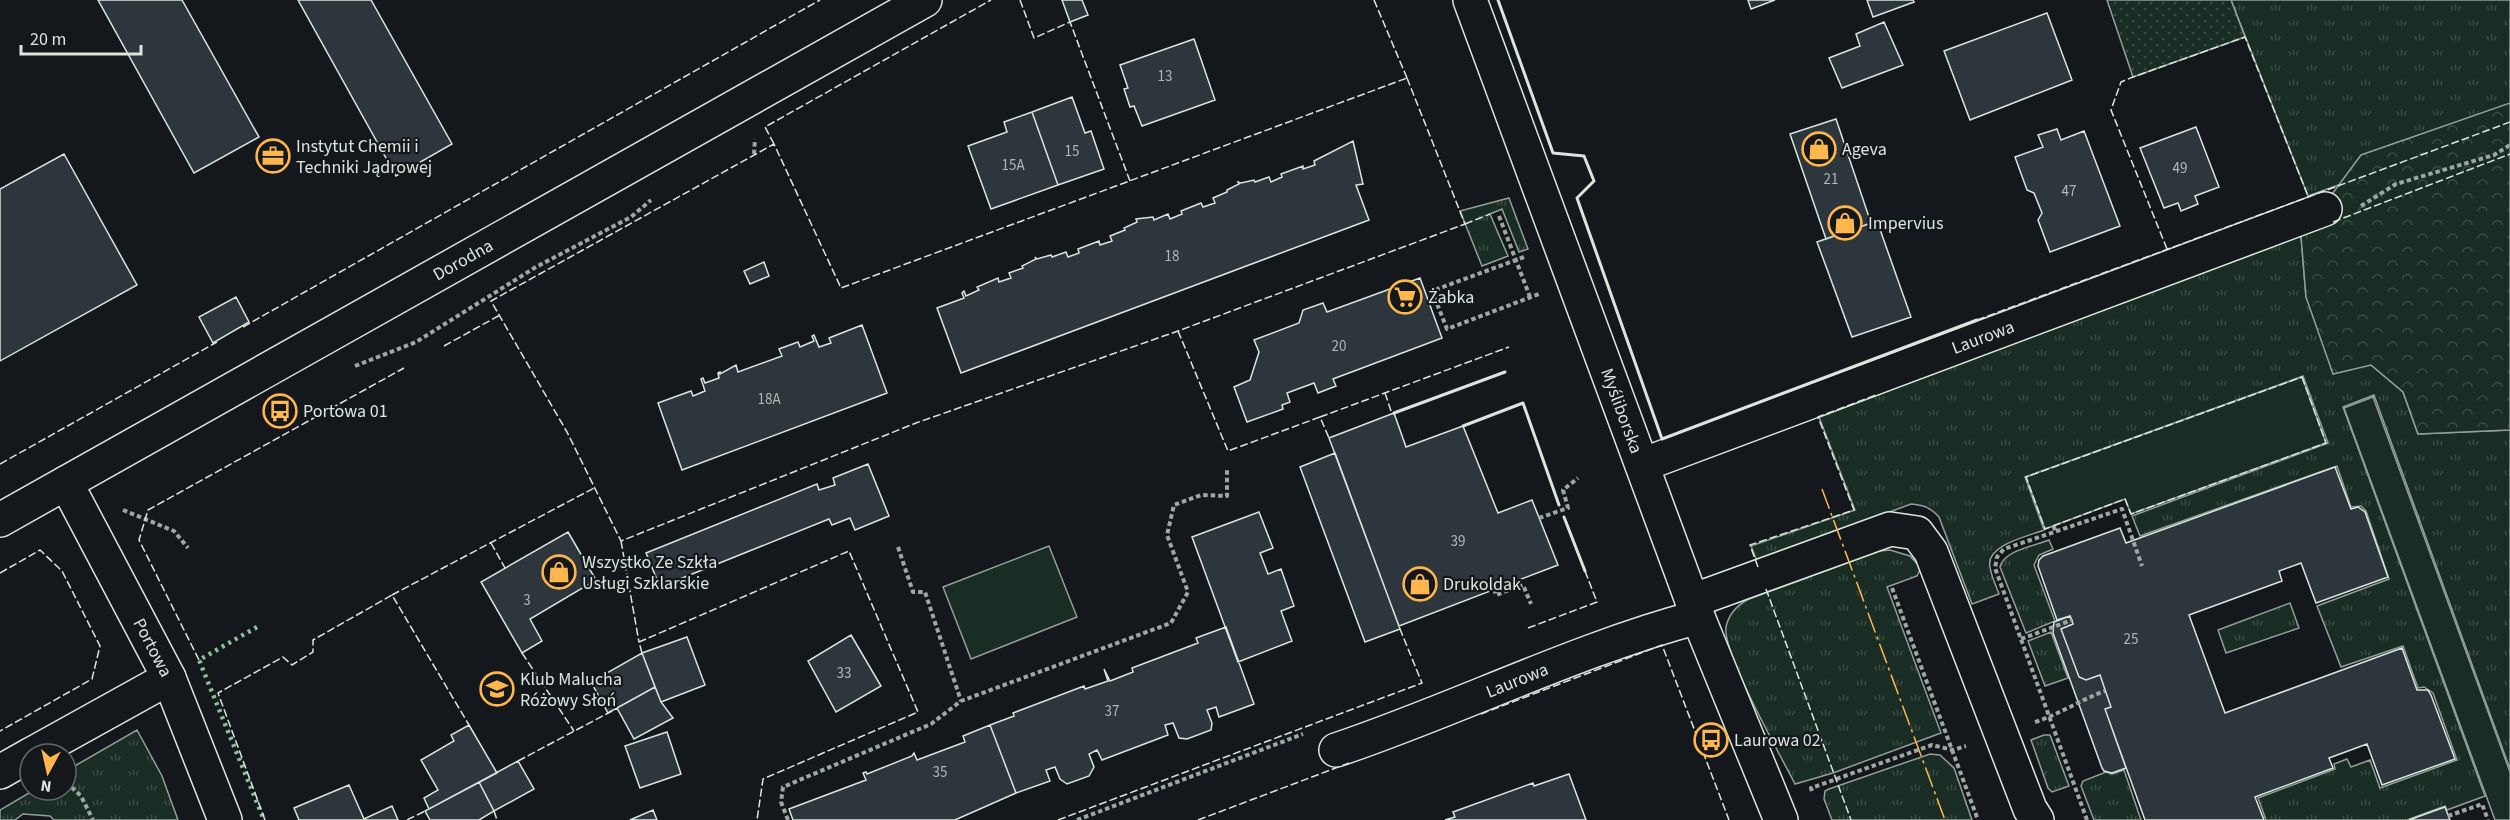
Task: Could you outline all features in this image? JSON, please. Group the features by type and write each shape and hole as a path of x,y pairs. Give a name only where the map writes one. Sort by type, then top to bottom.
{"street":[{"name":"Dorodna","path":"0,520 925,0"},
{"name":"Myśliborska","path":"1470,0 1695,609 1781,820"},
{"name":"Laurowa","path":"1642,465 2325,209"},
{"name":"Portowa","path":"66,483 169,678 225,820"},
{"name":"Laurowa","path":"1336,750 1385,734 1636,636 1695,609 1890,529 1917,533 1931,552 2030,809 2037,820"},
{"path":"54,742 169,678"},
{"path":"0,772 18,762"}],"path":[{"path":"746,142 754,139"},
{"path":"2325,209 2359,207 2396,184 2494,155 2510,145"},
{"path":"351,368 416,342 536,267 631,217 657,194"},
{"path":"1499,216 1530,297"},
{"path":"1526,256 1432,291 1447,329 1540,294"},
{"path":"788,820 781,802 783,787 931,723 961,701 1171,623 1188,592 1167,535 1174,505 1201,495 1227,496 1227,469"},
{"path":"1539,518 1568,508 1563,490 1578,478"},
{"path":"119,508 174,531 188,548"},
{"path":"2087,820 1995,568 1997,557 2004,549 2121,509 2142,566"},
{"path":"2053,525 2056,531"},
{"path":"898,547 914,592 926,592 961,701"},
{"path":"1494,589 1496,595 1523,585 1531,604"},
{"path":"1892,588 1978,820"},
{"path":"2021,639 2072,620"},
{"path":"1815,799 1811,788 1932,745 1953,750 2049,717 2077,701 2105,691"},
{"path":"1077,820 1323,727 1336,750"},
{"path":"78,793 93,820"},
{"path":"2448,816 2482,804 2488,820"}],"green space":[{"path":"2107,0 2231,0 2245,37 2133,77"},
{"path":"2231,0 2510,0 2510,123 2308,196"},
{"path":"2510,103 2510,430 2418,434 2403,392 2371,365 2333,374 2306,297 2301,236 2361,155"},
{"path":"1509,198 1528,249 1519,252 1502,209 1490,214 1508,256 1482,266 1460,211"},
{"path":"2301,236 2306,297 2371,365 2403,392 2418,434 2510,430 2510,769 2374,395 2343,407 2485,796 2447,810 2445,806 2407,820 2266,820 2258,798 2335,769 2334,764 2347,759 2351,767 2370,760 2380,788 2457,760 2433,693 2424,687 2418,688 2403,646 2341,667 2317,606 2389,579 2366,511 2361,506 2351,507 2337,466 2140,536 2132,516 2328,443 2303,376 2025,477 2044,530 2010,542 1994,553 1990,559 1990,567 1999,594 1972,604 1939,517 1919,505 1911,504 1757,561 1751,546 1855,510 1819,417"},
{"path":"2302,377 2326,443 2131,514 2125,499 2045,529 2026,477"},
{"path":"2373,397 2510,772 2510,820 2495,820 2344,408"},
{"path":"2049,540 2053,549 2039,555 2034,565 2055,621 2026,633 2000,567 2007,556"},
{"path":"1049,546 1077,617 971,659 943,587"},
{"path":"1890,550 1910,556 1921,568 1917,576 1887,587 1941,733 1833,773 1795,784 1742,681 1727,640 1727,622 1734,610 1749,599 1879,551"},
{"path":"2290,603 2299,628 2226,653 2218,630"},
{"path":"2051,632 2068,678 2045,686 2028,641"},
{"path":"137,730 162,776 178,820 54,820 50,816 23,814 15,820 0,820 0,810 18,799 18,802 78,802 78,764"},
{"path":"2050,735 2069,786 2052,792 2048,788 2031,740"},
{"path":"1930,754 1940,755 1954,768 1972,820 1832,820 1824,799 1825,791"},
{"path":"2124,770 2141,820 2094,820 2081,786 2083,781 2106,772 2112,774"}],"building":[{"path":"98,0 182,0 259,137 194,173"},
{"path":"298,0 371,0 452,144 396,176"},
{"path":"1062,0 1082,0 1088,15 1070,22"},
{"path":"1748,0 1775,0 1751,9"},
{"path":"1867,0 1913,0 1914,2 1873,17"},
{"path":"2047,13 2072,80 1970,120 1944,51"},
{"path":"1884,22 1903,65 1842,88 1829,58 1860,46 1856,34"},
{"path":"1194,39 1215,100 1142,126 1134,106 1130,107 1124,89 1128,88 1120,65"},
{"path":"1072,97 1085,133 1091,131 1104,169 1058,185 1032,112"},
{"path":"1032,112 1058,185 991,209 968,146 1007,132 1004,122"},
{"path":"1836,119 1871,223 1826,239 1790,134"},
{"path":"2196,127 2219,187 2195,196 2198,204 2181,211 2178,203 2164,208 2140,148"},
{"path":"2057,129 2061,140 2084,131 2120,226 2050,252 2038,220 2042,213 2034,193 2027,190 2015,157 2043,147 2038,135"},
{"path":"1353,141 1363,184 1356,185 1369,220 961,373 937,308 964,298 962,293 964,291 966,296 979,290 977,287 998,278 999,282 1011,278 1009,273 1023,268 1022,266 1036,259 1035,257 1037,259 1051,255 1052,257 1066,252 1068,257 1079,253 1078,249 1099,241 1100,245 1112,241 1110,236 1125,230 1124,228 1137,222 1136,219 1153,217 1154,220 1168,214 1170,219 1182,214 1181,211 1201,203 1203,207 1215,203 1213,198 1227,192 1239,184 1238,182 1254,180 1255,182 1269,177 1271,182 1282,177 1281,174 1303,166 1303,169 1315,165 1314,161"},
{"path":"64,154 137,285 0,361 0,189"},
{"path":"1877,221 1911,317 1852,337 1817,242"},
{"path":"764,262 769,276 750,284 744,271"},
{"path":"1420,278 1442,338 1333,379 1336,386 1318,393 1314,383 1287,393 1290,402 1282,405 1283,409 1247,422 1234,387 1250,380 1259,352 1254,340 1299,323 1303,310 1323,303 1327,312"},
{"path":"236,297 249,322 213,343 199,317"},
{"path":"862,325 887,393 682,470 658,403 691,391 693,396 705,391 701,379 703,378 705,383 719,378 718,373 736,365 738,372 782,356 779,349 798,342 800,347 814,341 812,336 814,335 819,347 831,343 829,338"},
{"path":"1394,413 1406,447 1463,426 1498,513 1532,500 1558,565 1399,626 1329,438"},
{"path":"1335,453 1400,629 1365,642 1300,467"},
{"path":"868,464 889,516 855,530 850,518 832,525 829,519 660,587 646,553 817,484 819,490 835,485 833,478"},
{"path":"2335,467 2351,509 2358,507 2365,512 2388,577 2316,603 2301,563 2279,571 2282,581 2189,615 2225,713 2402,648 2417,690 2428,690 2431,695 2455,759 2382,785 2367,744 2329,758 2333,768 2255,797 2264,820 2145,820 2105,709 2111,707 2100,675 2086,680 2079,677 2061,629 2073,624 2072,620 2070,616 2057,620 2038,566 2039,560 2043,556 2120,528 2126,543"},
{"path":"1259,512 1273,548 1260,553 1268,574 1281,569 1294,606 1281,611 1292,641 1238,662 1192,537"},
{"path":"568,532 596,580 530,619 542,641 522,653 481,582"},
{"path":"2070,616 2073,624 2061,629 2079,677 2086,680 2100,675 2111,707 2105,709 2126,768 2112,773 2102,768 2053,633 2054,622"},
{"path":"1226,627 1254,704 1219,717 1216,707 1207,710 1212,723 1211,730 1187,739 1179,738 1173,723 1165,725 1168,735 1102,760 1097,750 1089,754 1094,767 1089,776 1067,784 1060,779 1055,767 1046,770 1050,781 1016,793 990,725 1014,716 1013,713 1084,686 1085,689 1108,681 1104,669 1110,681 1133,672 1132,668 1198,643 1196,638"},
{"path":"851,635 881,686 836,712 808,661"},
{"path":"687,637 705,685 661,702 642,653"},
{"path":"642,653 655,687 608,713 591,682"},
{"path":"655,687 661,702 673,718 634,739 617,708"},
{"path":"469,725 497,773 429,809 424,798 438,790 421,760 454,741 451,735"},
{"path":"990,725 1016,793 955,820 793,820 789,809 866,780 863,773 867,774 912,756 914,753 917,760 965,742 963,736"},
{"path":"667,732 681,774 640,788 625,746"},
{"path":"518,761 534,789 494,811 479,782"},
{"path":"1569,774 1586,820 1445,820 1455,817 1453,812 1533,783 1534,786"},
{"path":"479,782 494,811 479,820 430,820 425,811"},
{"path":"349,785 364,819 392,806 398,820 299,820 294,808"},
{"path":"2445,807 2450,820 2409,820"},
{"path":"653,810 657,820 630,820"}],"hedge":[{"path":"257,627 199,660 264,820"}],"fence":[{"path":"243,327 820,0"},
{"path":"774,144 765,127 991,0"},
{"path":"1020,0 1034,38 1070,22 1130,181"},
{"path":"1374,0 1407,78"},
{"path":"2167,249 2111,110 2121,82 2133,77 2245,37 2308,196"},
{"path":"1407,78 1465,224 1178,331 916,423 621,541 567,432 491,301 774,144 841,288 1407,78"},
{"path":"1977,320 2510,122"},
{"path":"2333,222 2510,154"},
{"path":"1465,224 1490,214"},
{"path":"444,346 500,315"},
{"path":"1178,331 1228,451 1320,417 1329,438"},
{"path":"0,464 217,342"},
{"path":"1320,417 1509,347"},
{"path":"199,660 139,540 148,510 404,368"},
{"path":"2302,377 2326,443 2131,514 2125,499 2045,529 2026,477 2302,377"},
{"path":"1385,393 1392,414"},
{"path":"1758,567 1750,545 1854,510 1818,417 1876,395"},
{"path":"392,595 596,487"},
{"path":"621,541 639,642"},
{"path":"491,543 505,568"},
{"path":"0,573 40,550 62,571 100,646 92,679 0,731"},
{"path":"642,653 639,642 849,551 918,712 763,779 757,820"},
{"path":"1528,628 1597,602 1585,571"},
{"path":"1766,589 1851,820"},
{"path":"265,820 218,693 283,657 292,665 313,652 313,640 392,595 469,725"},
{"path":"1058,820 1422,683 1400,629"},
{"path":"1481,714 1662,645 1729,820"},
{"path":"522,653 574,731"},
{"path":"518,761 612,711"},
{"path":"1198,820 1349,763"},
{"path":"407,820 425,811"},
{"path":"494,811 497,820"}],"wall":[{"path":"1498,0 1553,153 1584,156 1594,181 1577,198 1662,439 1977,320"},
{"path":"1394,413 1505,372"},
{"path":"1463,426 1523,403 1559,505"},
{"path":"1564,517 1585,571"}],"power":[{"path":"1822,489 1945,820"}],"place":[{"name":"Ageva","path":"1819,149"},
{"name":"Instytut Chemii i Techniki Jądrowej","path":"273,156"},
{"name":"Impervius","path":"1845,223"},
{"name":"Żabka","path":"1405,297"},
{"name":"Portowa 01","path":"280,411"},
{"name":"Wszystko Ze Szkła Usługi Szklarskie","path":"559,572"},
{"name":"Drukoldak","path":"1420,584"},
{"name":"Klub Malucha Różowy Słoń","path":"497,689"},
{"name":"Laurowa 02","path":"1711,740"}]}
